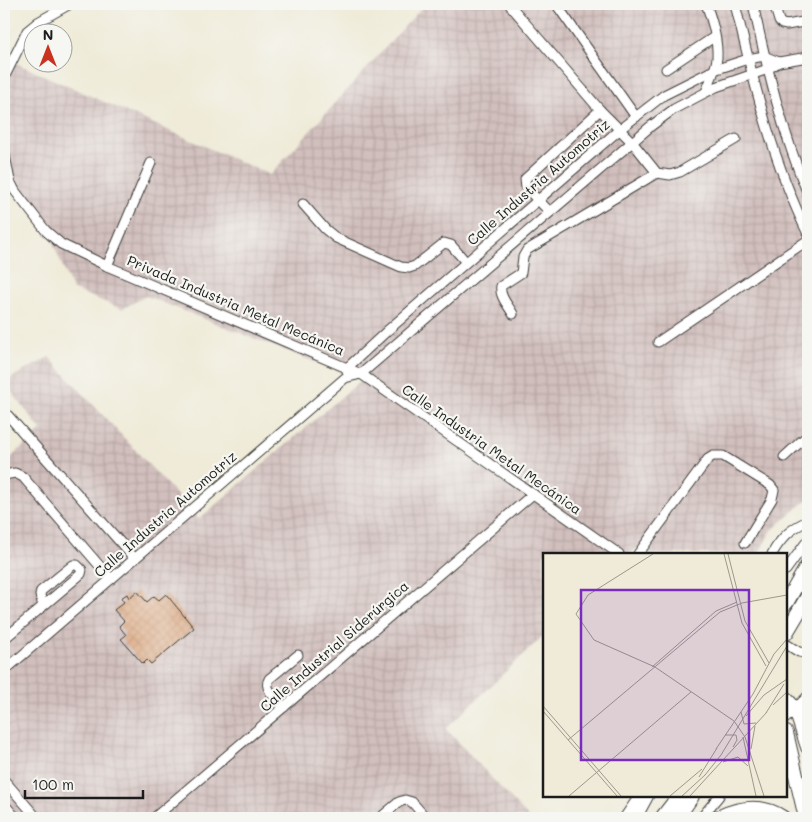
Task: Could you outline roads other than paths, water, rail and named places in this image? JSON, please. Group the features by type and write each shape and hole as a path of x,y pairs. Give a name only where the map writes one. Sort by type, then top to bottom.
{"highway":[{"path":"787,601 808,565"},
{"path":"788,628 808,596"},
{"path":"787,702 808,747"},
{"path":"787,737 806,818"},
{"path":"634,818 645,797"},
{"path":"662,818 677,797"},
{"path":"677,818 691,797"},
{"path":"717,818 736,811 752,808 768,811 783,818"}],"street":[{"path":"4,78 28,31 38,22 70,4"},
{"path":"509,4 657,174"},
{"path":"556,4 636,116"},
{"path":"735,4 767,132 789,193 808,234"},
{"path":"753,4 764,56 784,129 808,194"},
{"path":"774,4 779,22 782,24 787,25 808,21"},
{"path":"706,92 714,70 717,53 709,6"},
{"path":"666,69 714,37"},
{"path":"764,56 779,62"},
{"name":"Calle Industria Automotriz","path":"348,367 619,130 664,95 714,70 764,56"},
{"name":"Calle Industria Automotriz","path":"4,671 345,378 361,374 651,126 674,109 706,92 768,69 779,62 808,57"},
{"path":"550,212 526,188 524,182 526,176 600,110"},
{"path":"513,314 502,296 500,288 521,273 523,257 527,250 657,174 670,175 680,172 736,139"},
{"path":"4,150 10,180 15,191 46,231 68,248 107,266"},
{"name":"Privada Industria Metal Mecánica","path":"151,163 107,266 348,367"},
{"path":"303,204 325,229 336,238 401,267 410,268 415,266 444,243 451,245 466,262"},
{"path":"658,342 808,240"},
{"path":"345,378 348,367"},
{"name":"Calle Industria Metal Mecánica","path":"348,367 361,374 618,553"},
{"path":"4,411 135,558"},
{"path":"784,457 808,435"},
{"path":"639,553 708,459 718,455 723,456 770,485 774,490 772,499 745,543"},
{"path":"4,475 15,473 23,477 111,578"},
{"name":"Calle Industrial Siderúrgica","path":"154,818 532,494"},
{"path":"773,553 789,532 808,521"},
{"path":"787,569 808,540"},
{"path":"4,639 81,574 82,570 78,564 73,565 42,591 40,596 43,606"},
{"path":"787,645 799,652 808,654"},
{"path":"284,707 268,688 267,682 269,678 298,654"},
{"path":"791,714 808,696"},
{"path":"4,780 37,818"},
{"path":"624,818 638,797"},
{"path":"380,818 399,802 405,800 412,802 426,818"},
{"path":"701,818 713,800"},
{"path":"4,804 16,818"}]}
